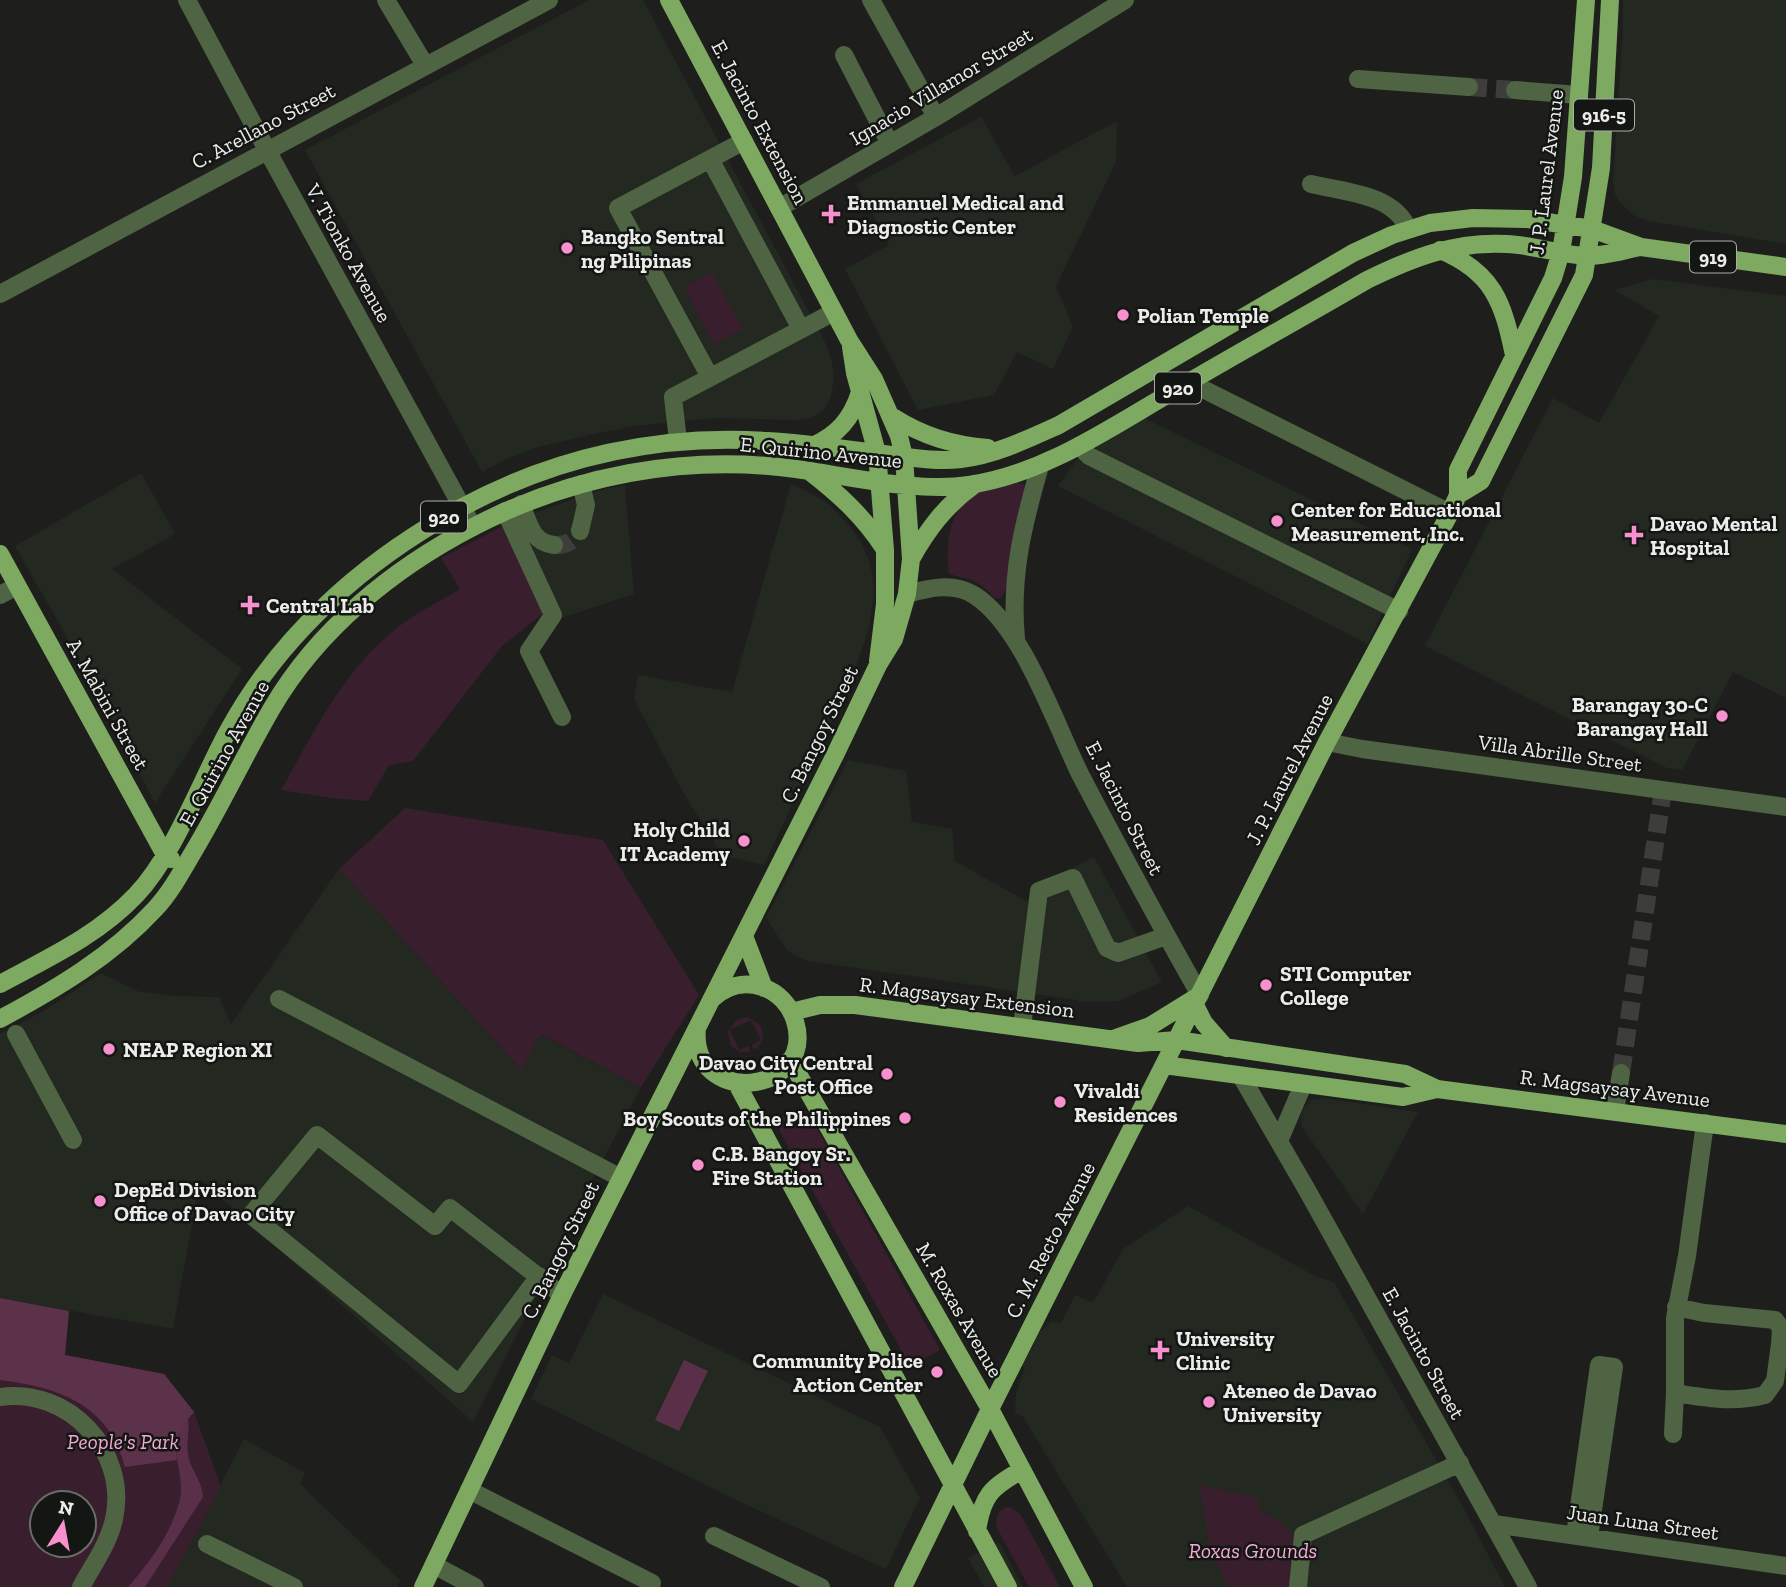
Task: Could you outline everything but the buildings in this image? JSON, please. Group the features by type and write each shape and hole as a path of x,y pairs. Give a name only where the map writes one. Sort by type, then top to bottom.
{"main road":[{"name":"E. Jacinto Extension","path":"669,0 849,340 869,370 892,417 904,457 906,484"},
{"name":"J. P. Laurel Avenue","path":"1164,1065 1327,742 1450,513 1458,495 1458,470 1550,285 1561,252 1574,166 1586,0"},
{"name":"J. P. Laurel Avenue","path":"1458,495 1481,481 1578,289 1588,256 1601,168 1610,0"},
{"name":"E. Quirino Avenue","path":"0,984 81,941 137,894 165,855 253,689 283,650 320,609 369,568 418,532 463,507 533,474 566,463 625,448 678,441 768,441 904,457 963,459 1010,446 1059,425 1353,253 1408,229 1452,219 1482,217 1528,219 1565,225"},
{"name":"919","path":"1565,225 1592,229 1641,247 1786,267"},
{"name":"E. Quirino Avenue","path":"0,1019 95,963 118,946 156,908 184,869 213,819 274,704 306,661 341,621 387,580 439,545 473,527 513,508 581,484 629,472 675,466 767,466 906,484 942,487 975,485 1040,466 1079,446 1367,280 1408,260 1464,246 1506,244 1561,252"},
{"name":"919","path":"1561,252 1588,256 1641,247"},
{"path":"1440,250 1466,263 1493,289 1504,312 1514,355"},
{"path":"1353,253 1367,280"},
{"name":"E. Jacinto Extension","path":"849,340 877,453 879,480"},
{"path":"812,446 824,441 844,425 860,392"},
{"path":"892,417 910,428 948,442 989,448 1010,446"},
{"path":"809,471 855,510 886,551"},
{"name":"C. Bangoy Street","path":"878,665 885,604 886,551 879,480"},
{"name":"C. Bangoy Street","path":"423,1587 562,1295 878,665 894,639 907,594 912,559 906,484"},
{"path":"912,559 925,534 945,508 975,485"},
{"name":"A. Mabini Street","path":"0,554 165,855 184,869"},
{"path":"744,936 764,988"},
{"path":"697,1028 697,1043 704,1062 718,1076 737,1084 766,1080 780,1072 790,1060 797,1036 791,1012 777,995 764,988 746,984 718,993 712,999"},
{"path":"1110,1039 1150,1026 1197,1000 1204,1023 1226,1048"},
{"name":"R. Magsaysay Extension","path":"791,1012 820,1005 855,1004 1138,1043 1177,1040"},
{"name":"R. Magsaysay Avenue","path":"1177,1040 1405,1074 1437,1089 1786,1134"},
{"path":"1138,1043 1164,1065"},
{"name":"M. Roxas Avenue","path":"790,1060 990,1409 1084,1587"},
{"name":"R. Magsaysay Avenue","path":"1164,1065 1403,1097 1437,1089"},
{"name":"C. M. Recto Avenue","path":"903,1587 1164,1065"},
{"path":"737,1084 1008,1587"},
{"path":"977,1531 983,1503 989,1494 999,1483 1022,1470"}],"street":[{"name":"V. Tionko Avenue","path":"187,0 473,527"},
{"path":"386,0 425,65"},
{"path":"871,0 936,117"},
{"name":"Ignacio Villamor Street","path":"779,208 936,117 1125,0"},
{"name":"C. Arellano Street","path":"0,295 538,3"},
{"path":"844,55 890,144"},
{"path":"1358,79 1469,87"},
{"path":"1515,90 1579,95"},
{"path":"710,377 618,208 744,141"},
{"path":"710,159 801,329"},
{"path":"1311,184 1389,205 1402,217 1408,229"},
{"path":"678,441 673,397 834,312"},
{"path":"1189,382 1450,513"},
{"path":"1079,446 1089,456 1399,611"},
{"name":"E. Jacinto Street","path":"1016,639 1016,567 1020,540 1040,466"},
{"path":"580,531 586,505 581,484"},
{"path":"513,508 535,537 543,543 554,545"},
{"path":"513,508 553,615 529,651 562,717"},
{"path":"0,595 17,586"},
{"name":"E. Jacinto Street","path":"907,594 939,587 957,588 973,595 988,607 1016,639 1080,773 1197,1000"},
{"name":"Villa Abrille Street","path":"1327,742 1786,807"},
{"path":"1023,1027 1039,891 1073,878 1107,948 1118,953 1166,936"},
{"path":"279,999 621,1178"},
{"path":"16,1034 73,1140"},
{"path":"1615,1111 1621,1073"},
{"name":"E. Jacinto Street","path":"1241,1076 1528,1587"},
{"path":"1279,1141 1303,1085"},
{"path":"1673,1434 1676,1307 1705,1123"},
{"path":"539,1276 459,1384 251,1215 317,1135 435,1226 450,1208 539,1276 562,1295"},
{"path":"1675,1393 1720,1400 1751,1399 1765,1395 1774,1381 1781,1328 1775,1320 1704,1313 1676,1307"},
{"path":"1599,1365 1614,1367 1582,1536 1599,1365"},
{"path":"0,1396 26,1396 62,1407 92,1431 111,1463 116,1491 114,1519 108,1537 82,1587"},
{"path":"1298,1587 1303,1535 1460,1463"},
{"path":"469,1490 652,1583"},
{"name":"Juan Luna Street","path":"1494,1524 1786,1566"},
{"path":"714,1536 821,1587"},
{"path":"207,1544 294,1587"},
{"path":"434,1564 475,1587"}],"shaded area":[{"name":"Bangko Sentral ng Pilipinas","path":"589,0 643,0 827,346 834,380 830,399 823,411 811,418 715,418 635,426 538,447 482,472 305,150"},
{"path":"1623,0 1786,0 1786,244 1648,221 1633,215 1615,195 1613,181"},
{"path":"981,117 1015,176 1117,121 1116,162 1056,286 1073,327 1053,369 1017,352 994,395 918,410 845,269 889,245 856,184"},
{"name":"Davao Mental Hospital","path":"1653,279 1786,296 1786,698 1733,672 1682,770 1667,768 1425,646 1553,398 1599,423 1659,316 1614,290"},
{"path":"1142,417 1412,549 1368,644 1058,486 1085,449"},
{"path":"141,473 175,534 112,569 242,669 155,803 91,679 15,546"},
{"path":"791,484 830,505 851,528 868,558 874,594 869,628 855,670 764,865 722,855 683,792 634,699 638,675 732,692"},
{"path":"625,485 634,594 561,618 515,520 596,491"},
{"path":"848,760 906,771 912,822 952,829 955,861 1028,902 1036,887 1094,857 1162,982 1119,1001 1089,1002 809,961 794,955 787,950 766,918"},
{"path":"339,869 521,1070 539,1034 641,1087 550,1261 552,1264 473,1422 200,1179 173,1329 0,1298 0,1034 42,1012 101,973 137,991 171,996 219,997 231,1024"},
{"path":"1323,1098 1418,1112 1363,1214 1302,1127 1301,1116 1304,1108 1311,1100"},
{"name":"Ateneo de Davao University","path":"1188,1206 1315,1276 1334,1282 1462,1505 1505,1587 1127,1587 1023,1417 1015,1412 1016,1393 1025,1368 1021,1365 1034,1345 1033,1338 1051,1322 1061,1323 1075,1295 1093,1303 1123,1249"},
{"path":"603,1294 880,1427 920,1498 886,1569 730,1497 531,1399 552,1355 569,1363"},
{"path":"684,1360 708,1371 679,1431 655,1420"},
{"path":"188,1418 188,1454 203,1497 145,1587 128,1587 158,1548 175,1515 181,1492 177,1439"},
{"path":"244,1439 305,1473 300,1484 400,1580 397,1587 167,1587"},
{"path":"999,1542 1023,1587 984,1587 968,1558"}],"green space":[{"path":"712,272 743,329 714,344 684,287"},
{"path":"1014,482 1023,484 1027,489 1011,548 1006,589 1001,598 996,599 976,582 949,573 949,539 955,518 967,500 984,489"},
{"path":"505,525 545,612 502,646 413,761 389,765 368,801 281,790 334,699 366,657 405,622 460,589 441,558"},
{"path":"405,808 603,840 699,995 641,1087 540,1034 522,1071 339,869"},
{"path":"747,1017 759,1024 762,1038 760,1045 754,1050 752,1045 761,1040 751,1020 730,1030 739,1050 748,1046 751,1052 740,1052 731,1046 728,1032 736,1020"},
{"path":"792,1109 804,1111 810,1116 940,1350 910,1366 780,1132 780,1118"},
{"name":"People's Park","path":"0,1298 69,1311 65,1355 164,1374 194,1412 221,1487 167,1587 0,1587"},
{"path":"0,1298 69,1311 65,1355 164,1374 194,1412 179,1433 177,1460 125,1467 107,1428 78,1402 42,1388 0,1380"},
{"name":"Roxas Grounds","path":"1199,1485 1259,1498 1258,1508 1282,1524 1297,1539 1291,1587 1228,1587 1210,1550"},
{"path":"1006,1507 1021,1515 1060,1587 1029,1587 997,1528 997,1515"}],"tunnel":[{"path":"1469,87 1515,90"},
{"path":"554,545 569,542 580,531"},
{"path":"1621,1073 1663,790"}],"place":[{"name":"Emmanuel Medical and Diagnostic Center","path":"831,214"},
{"name":"Bangko Sentral ng Pilipinas","path":"567,248"},
{"name":"Polian Temple","path":"1123,315"},
{"name":"Center for Educational Measurement, Inc.","path":"1277,521"},
{"name":"Davao Mental Hospital","path":"1634,535"},
{"name":"Central Lab","path":"250,605"},
{"name":"Barangay 30-C Barangay Hall","path":"1722,716"},
{"name":"Holy Child IT Academy","path":"744,841"},
{"name":"STI Computer College","path":"1266,985"},
{"name":"NEAP Region XI","path":"109,1049"},
{"name":"Davao City Central Post Office","path":"887,1074"},
{"name":"Vivaldi Residences","path":"1060,1102"},
{"name":"Boy Scouts of the Philippines","path":"905,1118"},
{"name":"C.B. Bangoy Sr. Fire Station","path":"698,1165"},
{"name":"DepEd Division Office of Davao City","path":"100,1201"},
{"name":"University Clinic","path":"1160,1350"},
{"name":"Community Police Action Center","path":"937,1372"},
{"name":"Ateneo de Davao University","path":"1209,1402"}]}
